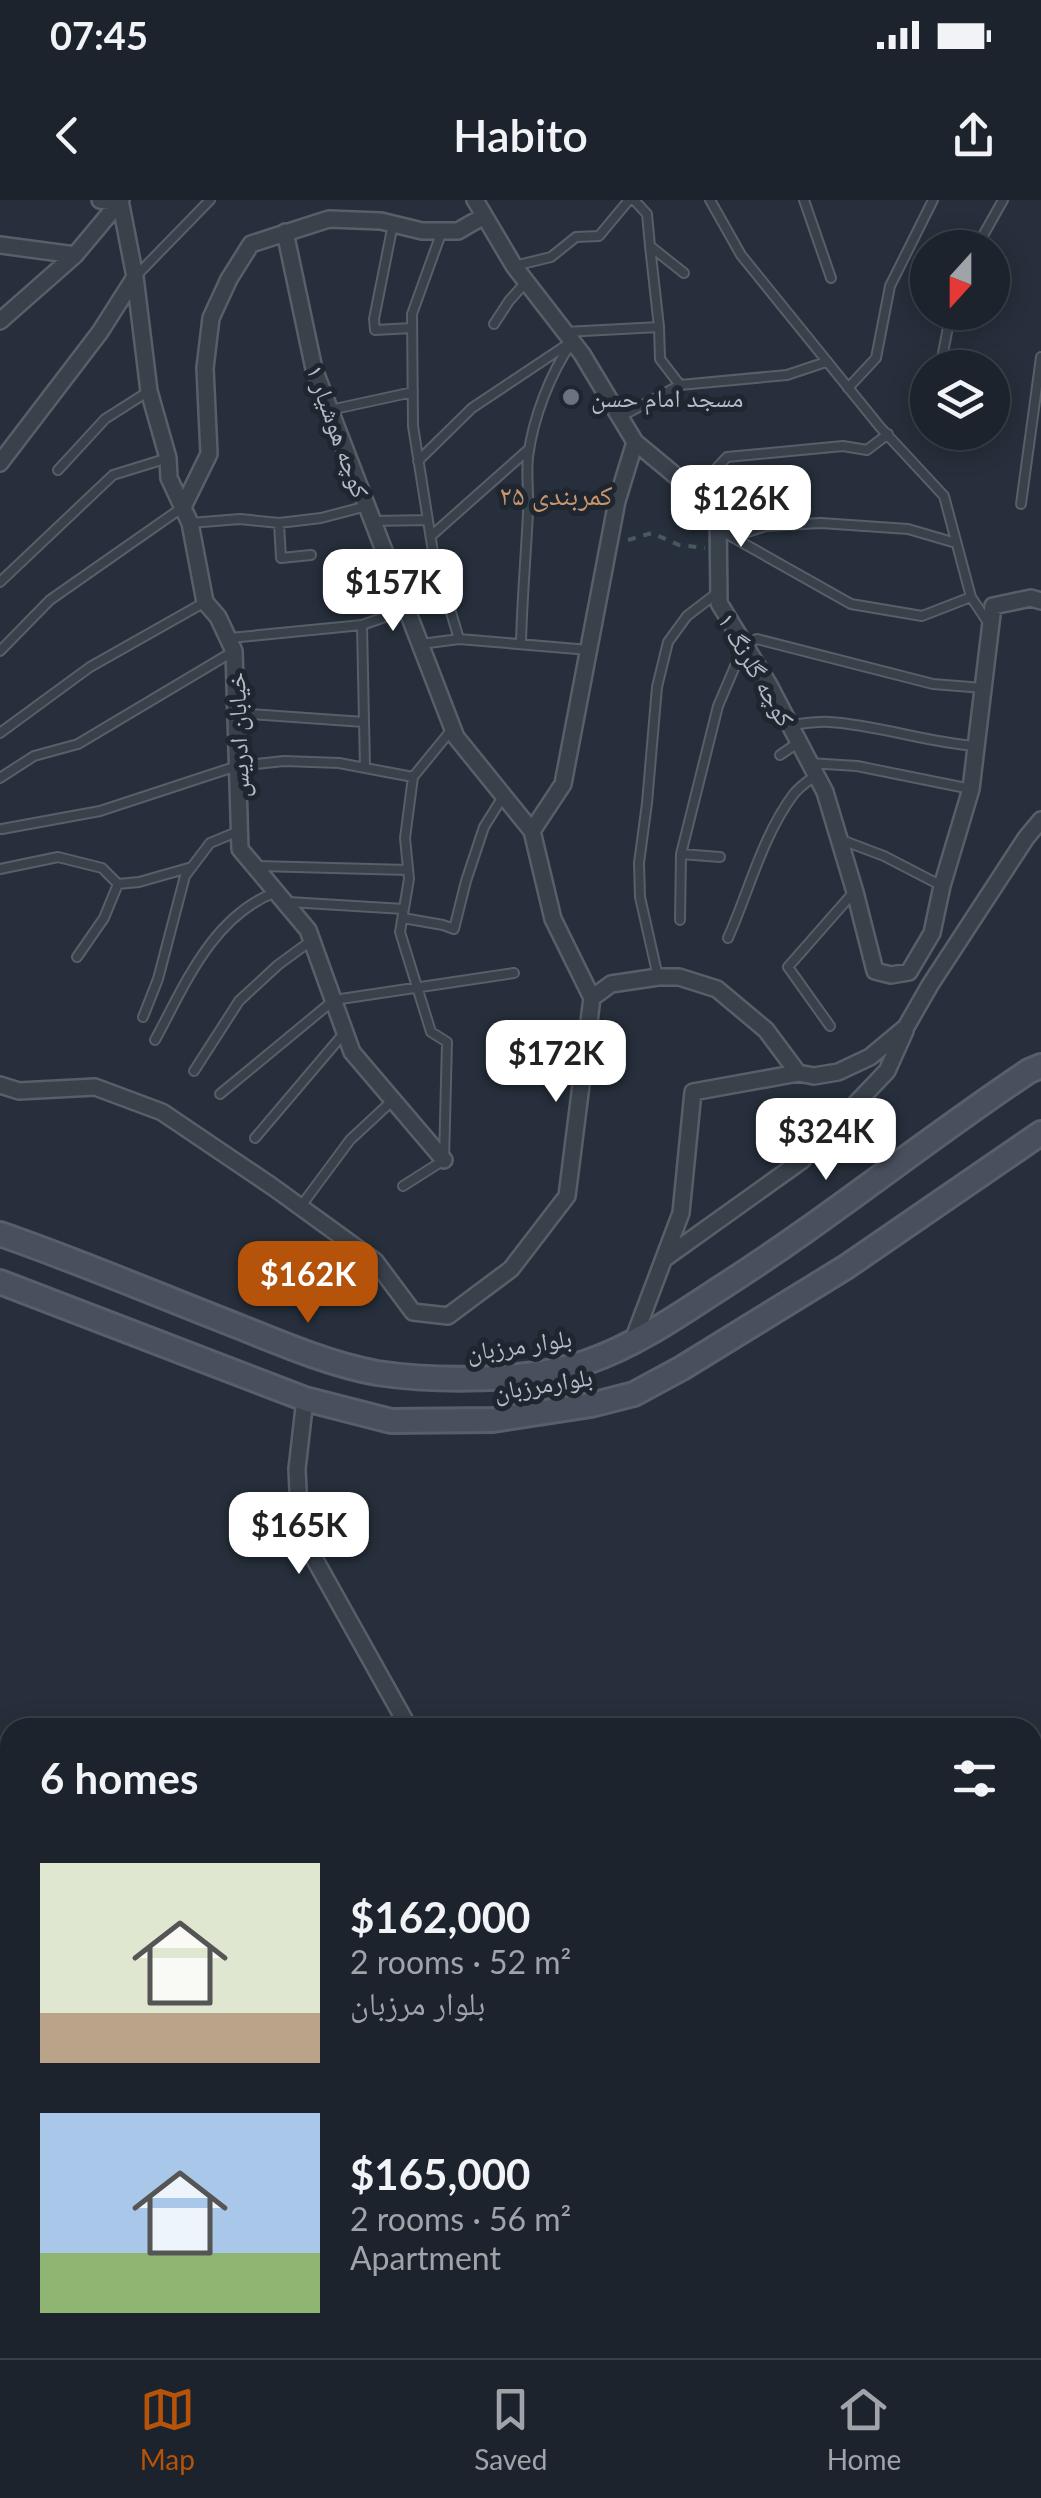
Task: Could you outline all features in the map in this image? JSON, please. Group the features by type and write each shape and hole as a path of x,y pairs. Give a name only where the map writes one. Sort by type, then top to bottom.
{"main road":[{"name":"بلوار مرزبان","path":"0,1234 298,1350 375,1372 460,1380 549,1371 587,1362 632,1342 759,1264 960,1118 1041,1066"},
{"name":"بلوارمرزبان","path":"0,1282 305,1399 392,1421 493,1420 591,1405 634,1394 846,1267 1041,1133"}],"street":[{"path":"100,200 120,201"},
{"path":"475,200 514,266 582,354 635,442 718,511 725,533"},
{"path":"0,321 75,255 120,201"},
{"name":"خیابان ادریس","path":"120,201 150,390 168,458 169,478 190,524 205,602 218,617 231,645 240,849 308,930 352,1052 444,1160"},
{"path":"182,507 209,454 205,368 211,318 228,278 251,244 328,219 381,221 422,231 458,231 484,216"},
{"name":"کوچه هوشیار ۱","path":"285,232 314,369 456,736 532,831 552,919 592,998"},
{"path":"0,245 75,255"},
{"path":"0,464 100,332 135,277"},
{"path":"532,831 563,784 618,501 635,442"},
{"name":"کوچه گلرنگ ۱","path":"725,533 718,550 719,603 825,792 875,972 909,972 932,933 942,886"},
{"path":"942,886 971,788 994,606 1031,598 1041,602"},
{"path":"662,1261 802,1161 887,1071 930,985 1041,820"},
{"path":"0,1085 19,1091 95,1086 162,1112 375,1261 413,1312 448,1316 510,1269 567,1196 592,998 612,984 679,977 717,989 766,1030 798,1073"},
{"path":"632,1342 681,1213 693,1092 798,1073 814,1076 838,1072 870,1057 906,1027"},
{"path":"305,1399 297,1469 300,1534 402,1718"}],"lane":[{"path":"135,277 210,200"},
{"path":"514,266 551,257 576,238 599,236 632,200 647,214 660,359 680,386"},
{"path":"710,200 741,256 826,362 944,496 971,597 991,627"},
{"path":"804,200 831,278"},
{"path":"848,388 876,358 890,286 933,200"},
{"path":"986,230 1003,200"},
{"path":"393,224 375,330 412,328"},
{"path":"442,231 412,314 413,426 433,552 459,639"},
{"path":"650,246 684,273"},
{"path":"494,324 526,282"},
{"path":"418,461 472,408 568,337 660,327"},
{"path":"521,643 528,458 538,416 568,337"},
{"path":"1021,504 1041,358"},
{"path":"620,417 680,386 787,375 826,362"},
{"path":"58,470 105,418 150,390"},
{"path":"330,410 413,392"},
{"path":"694,492 727,457 842,446 868,450 888,434"},
{"path":"430,536 530,448"},
{"path":"0,582 113,475 168,458"},
{"path":"0,651 50,600 182,507"},
{"path":"190,524 240,520 279,523 370,513 428,520"},
{"path":"279,523 281,558 311,555"},
{"path":"725,533 822,523 908,529 956,542"},
{"path":"725,533 851,604 922,616 971,597"},
{"path":"658,977 640,897 638,862 657,688 668,642 686,616 719,592"},
{"path":"0,733 90,666 205,602"},
{"path":"0,778 34,756 78,744 231,645 362,625 408,609"},
{"path":"362,625 365,768"},
{"path":"421,644 459,639 588,650"},
{"path":"680,920 681,854 718,706 744,645 758,639 933,684 984,688"},
{"path":"236,714 364,722"},
{"path":"790,725 827,722 978,746"},
{"path":"403,1186 444,1160 446,1042 431,1032 400,932 408,870 405,838 412,776 453,728"},
{"path":"780,756 799,742"},
{"path":"2,828 100,811 238,766 284,760 340,763 412,776"},
{"path":"728,938 768,836 813,769 857,766 971,788"},
{"path":"155,1040 198,960 223,928 256,899 280,897 403,914 454,929 484,827 504,796"},
{"path":"144,1017 186,876 210,843 239,832"},
{"path":"840,839 942,886"},
{"path":"681,854 720,856"},
{"path":"0,869 58,858 102,868 118,884"},
{"path":"254,866 408,870"},
{"path":"118,884 192,867"},
{"path":"77,957 104,918 118,884"},
{"path":"830,1026 788,967 855,892"},
{"path":"194,1071 238,1000 312,940"},
{"path":"220,1094 334,1000 514,973"},
{"path":"255,1138 345,1032"},
{"path":"300,1207 350,1140 393,1100"}],"path":[{"path":"609,546 652,533 679,544 718,550"}],"place":[{"name":"مسجد امام حسن","path":"571,397"}],"district":[{"name":"کمربندی ۲۵","path":"556,494"}]}
